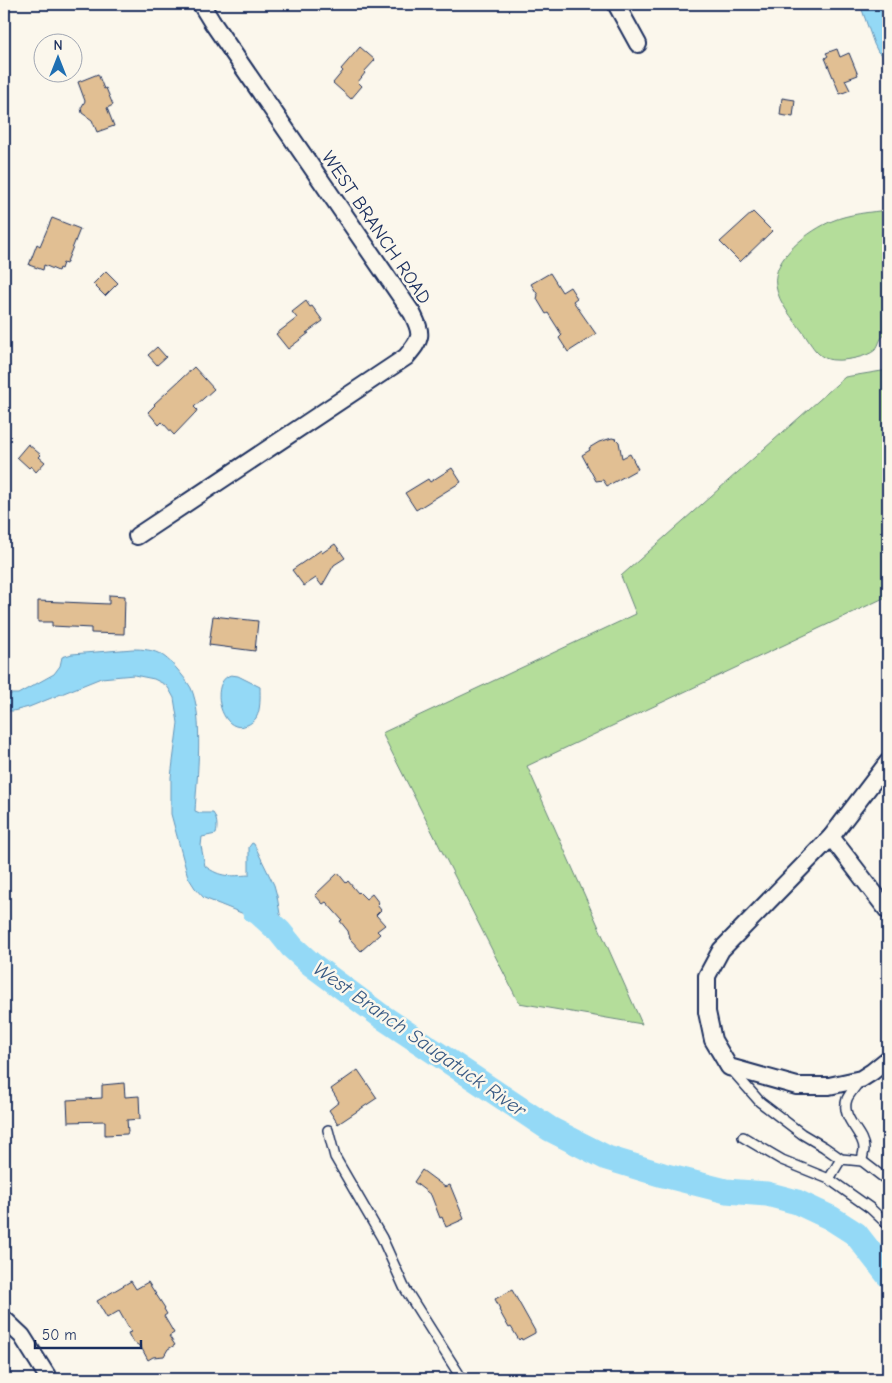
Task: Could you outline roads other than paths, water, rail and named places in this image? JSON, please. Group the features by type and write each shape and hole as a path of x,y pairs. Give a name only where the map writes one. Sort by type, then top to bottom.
{"street":[{"name":"WEST BRANCH ROAD","path":"137,536 406,356 416,346 420,337 420,328 412,313 201,4"},
{"path":"616,4 638,44"},
{"path":"888,762 831,837 721,950 707,976 706,1012 713,1040 729,1067 797,1086 829,1086 861,1079 888,1059"},
{"path":"831,837 888,911"},
{"path":"4,1319 22,1336 48,1379"}],"lane":[{"path":"729,1067 760,1102 802,1134 824,1146 841,1159 862,1161 888,1181"},
{"path":"861,1079 847,1098 846,1109 849,1120 862,1140 864,1149 862,1161"},
{"path":"328,1130 335,1157 382,1238 404,1286 462,1379"},
{"path":"742,1137 782,1160 829,1179 870,1208 888,1225"},
{"path":"829,1179 841,1159"}],"water":[{"path":"860,4 888,4 888,60 878,52 874,44"},
{"path":"133,649 153,651 167,659 186,680 195,700 199,731 195,811 213,813 217,826 216,834 202,837 201,846 205,866 216,873 231,876 249,875 249,847 252,843 254,844 274,885 280,914 286,928 271,935 254,918 204,898 188,877 171,814 171,777 178,723 174,698 166,685 154,679 134,675 101,678 29,707 4,711 4,694 18,694 54,674 60,666 62,657 72,654"},
{"path":"231,675 238,676 260,687 258,715 247,725 238,727 230,723 224,716 221,707 220,687 224,679"}],"waterway":[{"name":"West Branch Saugatuck River","path":"254,910 279,931 292,947 311,964 381,1016 550,1129 607,1158 663,1175 726,1191 767,1194 797,1202 831,1218 856,1234 888,1275"}]}
